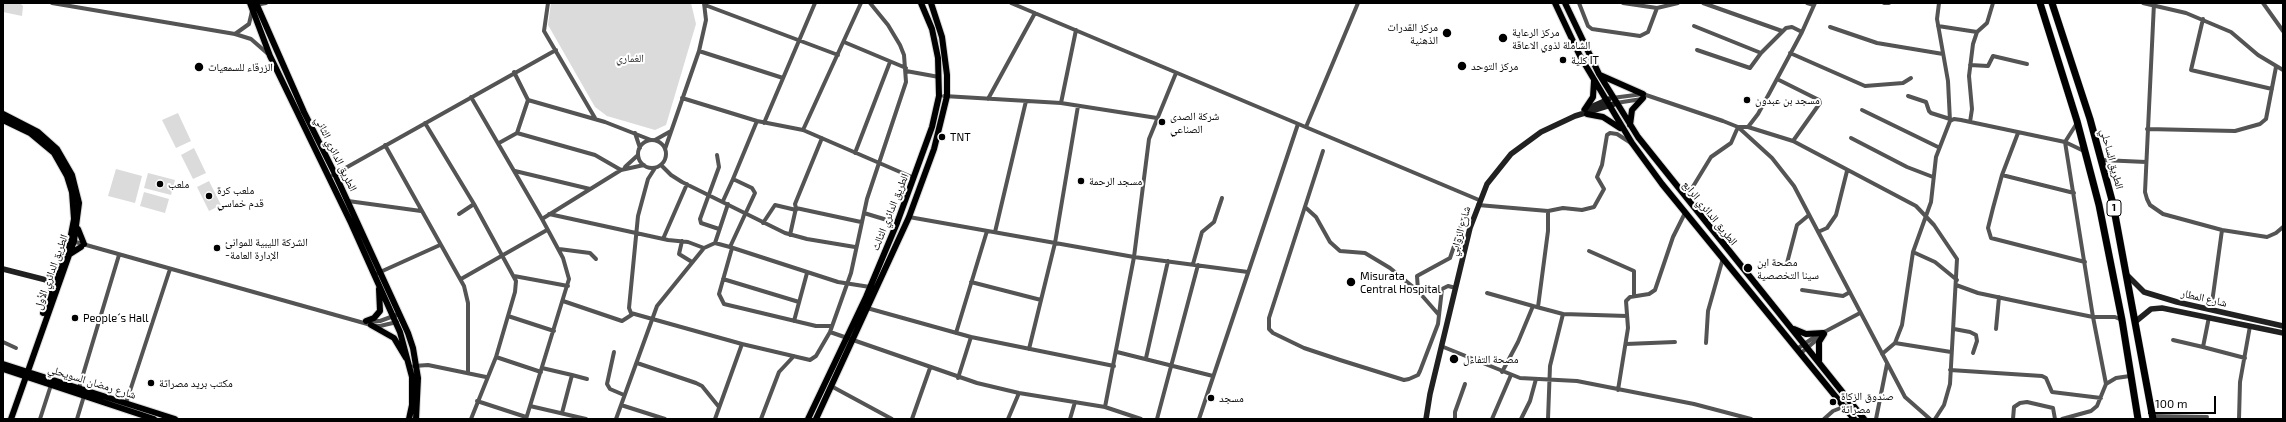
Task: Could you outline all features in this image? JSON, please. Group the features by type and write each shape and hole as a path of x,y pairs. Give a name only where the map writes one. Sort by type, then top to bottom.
{"highway":[{"name":"الطريق الساحلي","path":"2040,3 2086,152 2104,229 2122,320 2138,419"},
{"name":"الطريق الساحلي","path":"2052,3 2102,160 2128,276 2153,418"}],"main road":[{"name":"الطريق الدائري الثالث","path":"808,419 870,286 897,223 932,127 939,96 936,43 921,3"},
{"name":"الطريق الدائري الثالث","path":"816,419 909,217 934,149 947,96 945,51 939,25 931,3"},
{"name":"الطريق الدائري الرابع","path":"1555,3 1594,81 1622,130 1685,213 1854,419"},
{"name":"الطريق الدائري الرابع","path":"1565,3 1599,74 1630,126 1864,419"},
{"path":"253,4 252,11 270,56 283,72 329,177 377,273 380,311 374,318 366,322"},
{"name":"الطريق الدائري الثاني","path":"253,4 283,72 348,201 397,318"},
{"path":"1599,74 1645,97 1632,110 1630,126"},
{"path":"1594,81 1593,96 1586,112 1603,117 1622,130"},
{"name":"الطريق الدائري الأول","path":"3,114 38,132 54,146 72,174 78,194 77,228 56,282 11,419"},
{"name":"الطريق الدائري الأول","path":"3,120 23,129 39,139 59,160 67,176 73,201 74,220 69,255 56,282"},
{"path":"69,255 85,246 77,228"},
{"path":"379,286 413,348 417,366 418,391 416,419"},
{"path":"397,318 409,365 412,391 409,419"},
{"path":"366,322 394,338 409,365"},
{"path":"1792,328 1806,334 1825,333"},
{"path":"1820,363 1818,348 1819,342 1825,333"},
{"name":"شارع رمضان السويحلي","path":"3,364 51,385 154,419"},
{"name":"شارع رمضان السويحلي","path":"3,369 25,373 79,388 175,419"},
{"name":"الطريق الدائري الأول","path":"7,419 25,373"}],"street":[{"path":"52,3 235,34 251,39 270,56"},
{"path":"253,4 266,3"},
{"path":"548,3 544,31 595,118"},
{"path":"764,123 815,3"},
{"path":"803,130 861,3"},
{"path":"838,55 705,4 706,20 698,50 665,149 666,158 661,165 655,168 648,179 641,202 636,232 629,308 633,314 742,344 810,360 814,359 830,332 847,283 853,264 855,246 861,222 904,92 906,70 904,55 894,34 870,3"},
{"path":"1011,3 1034,14 1076,30 1306,127 1479,202 1548,211 1563,208 1582,210 1594,207 1604,189 1597,176 1602,166 1607,135 1610,133 1617,134 1632,143"},
{"path":"1306,127 1358,3"},
{"path":"1579,3 1588,26 1592,29 1640,36 1648,32 1657,8"},
{"path":"1623,3 1657,8 1678,3"},
{"path":"1703,3 1782,31"},
{"path":"1748,127 1758,114 1802,32 1814,4 1807,3"},
{"path":"1884,3 1889,3"},
{"path":"1882,354 1895,343 1902,325 1913,252 1931,202 1938,147 1950,120 1948,81 1938,26 1939,3"},
{"path":"1970,122 1970,65 1977,32 1988,23 1993,3"},
{"path":"2144,3 2154,4 2203,19 2231,32 2276,67 2283,70"},
{"path":"2263,3 2283,31"},
{"path":"2154,4 2145,192 2150,205 2163,214 2222,230 2267,237 2276,233 2283,227"},
{"path":"235,34 249,24 252,11"},
{"path":"988,99 1034,14"},
{"path":"2203,19 2191,70 2272,89"},
{"path":"1694,26 1761,53"},
{"path":"1697,50 1748,68 1782,31 1789,26 1802,32"},
{"path":"1938,26 1977,32"},
{"path":"1830,27 1877,43 1943,54"},
{"path":"1061,103 1076,30"},
{"path":"844,42 906,70 939,77"},
{"path":"329,177 514,72 556,50"},
{"path":"698,50 783,78"},
{"path":"1790,53 1865,86 1903,83 1911,78"},
{"path":"1970,65 1988,66 1993,56 2027,64"},
{"path":"855,153 890,62"},
{"path":"2147,129 2235,131 2251,128 2266,119 2276,67"},
{"path":"499,143 517,133 528,100 514,72"},
{"path":"1105,407 1117,352 1134,257 1149,140 1176,73"},
{"path":"1777,79 1819,100 1820,103 1793,142"},
{"path":"939,96 1061,103 1157,118"},
{"path":"1908,96 1926,102 1928,111 1950,120 1957,119 2065,142 2086,152"},
{"path":"471,97 559,249 568,271 568,286 526,418 477,401"},
{"path":"1614,101 1645,97 1738,127 1748,127 1793,142 1916,206 1955,254 1957,260 1954,330 1948,394 1935,419"},
{"path":"682,98 756,121 803,130 914,178"},
{"path":"528,100 595,118 635,132 653,140 665,149"},
{"path":"995,232 1026,101"},
{"name":"شارع الزوابي","path":"1426,419 1441,346 1470,228 1479,202 1495,172 1520,146 1541,132 1575,116 1614,101"},
{"path":"1029,349 1055,243 1078,106"},
{"path":"1862,110 1938,147"},
{"path":"723,201 756,121"},
{"path":"2062,419 2091,411 2101,398 2106,384 2093,317 2065,142 2077,121"},
{"path":"425,123 474,204 514,276 516,287 496,356 486,377 471,419"},
{"path":"1199,419 1298,124"},
{"path":"1686,198 1711,157 1730,142 1738,127"},
{"path":"1738,127 1782,169 1809,215 1905,397 1930,419"},
{"path":"640,148 672,130"},
{"path":"542,219 622,170 638,155 640,148 635,132"},
{"path":"517,133 595,155 622,170 645,166 655,168"},
{"path":"2018,133 2002,175 1988,228 1991,238 2085,262"},
{"path":"790,235 796,209 795,204 799,191 822,138"},
{"path":"1851,138 1907,167 1933,177"},
{"path":"385,145 440,245 461,279 468,303 468,372"},
{"path":"1323,151 1269,318 1269,329 1272,333 1304,348 1404,380 1414,377 1420,371 1439,315 1442,289 1448,286 1456,288"},
{"path":"638,155 645,166 648,179"},
{"path":"717,155 718,167 700,222 719,229"},
{"path":"2102,160 2146,162"},
{"path":"661,165 671,176 723,201 762,223 790,235 855,246"},
{"path":"515,171 590,189"},
{"path":"1818,232 1826,228 1836,215 1847,171"},
{"path":"2002,175 2074,193"},
{"path":"733,179 754,190 746,214 731,248 719,294 720,300 724,304 816,326 832,326"},
{"path":"663,239 687,184"},
{"path":"1157,419 1173,365 1202,232 1214,222 1222,198"},
{"path":"348,201 421,211"},
{"path":"459,214 474,204"},
{"path":"715,243 728,204"},
{"path":"762,223 775,205 861,222"},
{"path":"1305,207 1316,217 1330,242 1340,251 1365,253 1390,268 1418,291 1439,315"},
{"path":"1538,307 1548,231 1548,211"},
{"path":"864,213 897,223"},
{"path":"1618,390 1626,344 1626,301 1634,296 1649,294 1655,290 1673,237 1685,213"},
{"path":"549,214 704,248"},
{"path":"1788,262 1796,229 1802,219 1809,215"},
{"path":"909,217 1134,257 1248,272"},
{"path":"1418,291 1417,276 1450,258 1464,217"},
{"path":"461,279 547,230"},
{"path":"956,333 987,230"},
{"path":"2211,310 2222,230"},
{"path":"682,242 679,254 692,262"},
{"path":"71,243 366,322 397,318"},
{"path":"616,419 651,320 665,294 704,248 715,243 807,273 847,283 870,286"},
{"path":"377,273 440,245"},
{"path":"559,249 590,253 596,259"},
{"path":"1589,250 1634,271 1634,296"},
{"path":"1913,252 1935,262 1957,280"},
{"path":"79,388 119,255"},
{"path":"1706,343 1708,311 1723,258"},
{"path":"1146,358 1168,261"},
{"path":"126,403 170,269"},
{"path":"3,270 56,282"},
{"path":"794,320 807,273"},
{"path":"514,276 568,286"},
{"name":"شارع المطار","path":"2128,276 2144,292 2177,302 2283,326"},
{"path":"724,279 799,302"},
{"path":"971,282 1041,300"},
{"path":"1956,286 1999,297 2093,317 2115,317 2122,320"},
{"path":"1802,290 1843,296 1850,292"},
{"path":"1487,293 1563,314 1627,316"},
{"path":"1996,329 1999,297"},
{"path":"563,301 622,321 633,314"},
{"path":"2175,311 2177,302"},
{"path":"1502,372 1518,342 1533,306"},
{"path":"868,308 970,337 1114,366"},
{"name":"شارع المطار","path":"2135,322 2151,309 2162,308 2283,333"},
{"path":"1799,351 1825,333 1860,313"},
{"path":"1548,419 1550,366 1563,314"},
{"path":"508,316 554,331"},
{"path":"2203,347 2208,317"},
{"path":"2239,419 2240,382 2250,326"},
{"path":"1954,330 1970,332 1976,335 1977,341 1973,353"},
{"path":"830,332 958,378 1019,393 1105,407 1142,419"},
{"path":"958,378 970,337"},
{"path":"2173,340 2245,358"},
{"path":"3,342 16,348"},
{"path":"1626,344 1675,342"},
{"path":"1895,343 1951,352"},
{"path":"716,419 742,344"},
{"path":"1441,346 1511,375 1536,380 1549,379 1577,381 1694,404 1734,417 1751,419"},
{"path":"614,352 606,384 610,389 624,395"},
{"path":"1117,352 1146,358 1213,376"},
{"path":"496,356 542,370 572,375 587,380"},
{"path":"761,419 779,372 794,356"},
{"path":"637,363 702,386 719,407"},
{"path":"1876,419 1887,364"},
{"path":"409,365 428,365 468,372 486,377"},
{"path":"912,419 930,368"},
{"path":"1950,370 2042,376 2046,378 2052,392 2101,398"},
{"path":"562,413 572,375"},
{"path":"1492,419 1511,375"},
{"path":"2106,384 2116,378 2130,376"},
{"path":"1521,419 1530,401 1536,380"},
{"path":"1455,419 1455,412 1464,384"},
{"path":"40,419 51,385"},
{"path":"831,386 892,419"},
{"path":"1008,419 1019,393"},
{"path":"77,419 84,396"},
{"path":"1070,419 1075,402"},
{"path":"2013,419 2014,407 2020,403 2027,402 2053,408 2055,419"},
{"path":"1824,419 1833,411 1851,404"},
{"path":"621,405 665,419"},
{"path":"530,406 586,419"},
{"path":"2153,418 2207,417"}],"green space":[{"path":"3,3 20,3 23,6 22,16 3,12"},
{"name":"الغماري","path":"551,3 691,3 696,24 666,125 655,130 607,116 595,107 548,25"},
{"path":"178,113 191,141 176,148 162,120"},
{"name":"ملعب","path":"194,148 206,173 193,179 181,155"},
{"path":"116,169 142,176 135,203 108,196"},
{"name":"ملعب","path":"148,173 175,180 171,195 144,188"},
{"name":"ملعب كرة قدم خماسي","path":"209,181 221,205 209,211 197,187"},
{"path":"144,192 169,199 165,213 140,206"}],"place":[{"name":"مركز القدرات الذهنية","path":"1447,33"},
{"name":"مركز الرعاية الشاملة لذوي الاعاقة","path":"1503,38"},
{"name":"كلية IT","path":"1563,60"},
{"name":"مركز التوحد","path":"1462,66"},
{"name":"الزرقاء للسمعيات","path":"199,67"},
{"name":"مسجد بن عبدون","path":"1747,100"},
{"name":"شركة الصدى الصناعي","path":"1162,122"},
{"name":"TNT","path":"942,137"},
{"name":"مسجد الرحمة","path":"1081,181"},
{"name":"ملعب","path":"160,184"},
{"name":"ملعب كرة قدم خماسي","path":"209,196"},
{"name":"الشركة الليبية للموانئ -الإدارة العامة","path":"217,248"},
{"name":"مصحة ابن سينا التخصصية","path":"1748,268"},
{"name":"Misurata Central Hospital","path":"1351,282"},
{"name":"People´s Hall","path":"75,318"},
{"name":"مصحة التفاءل","path":"1454,359"},
{"name":"مكتب بريد مصراتة","path":"151,383"},
{"name":"مسجد","path":"1211,398"},
{"name":"صندوق الزكاة مصراتة","path":"1833,402"}]}
